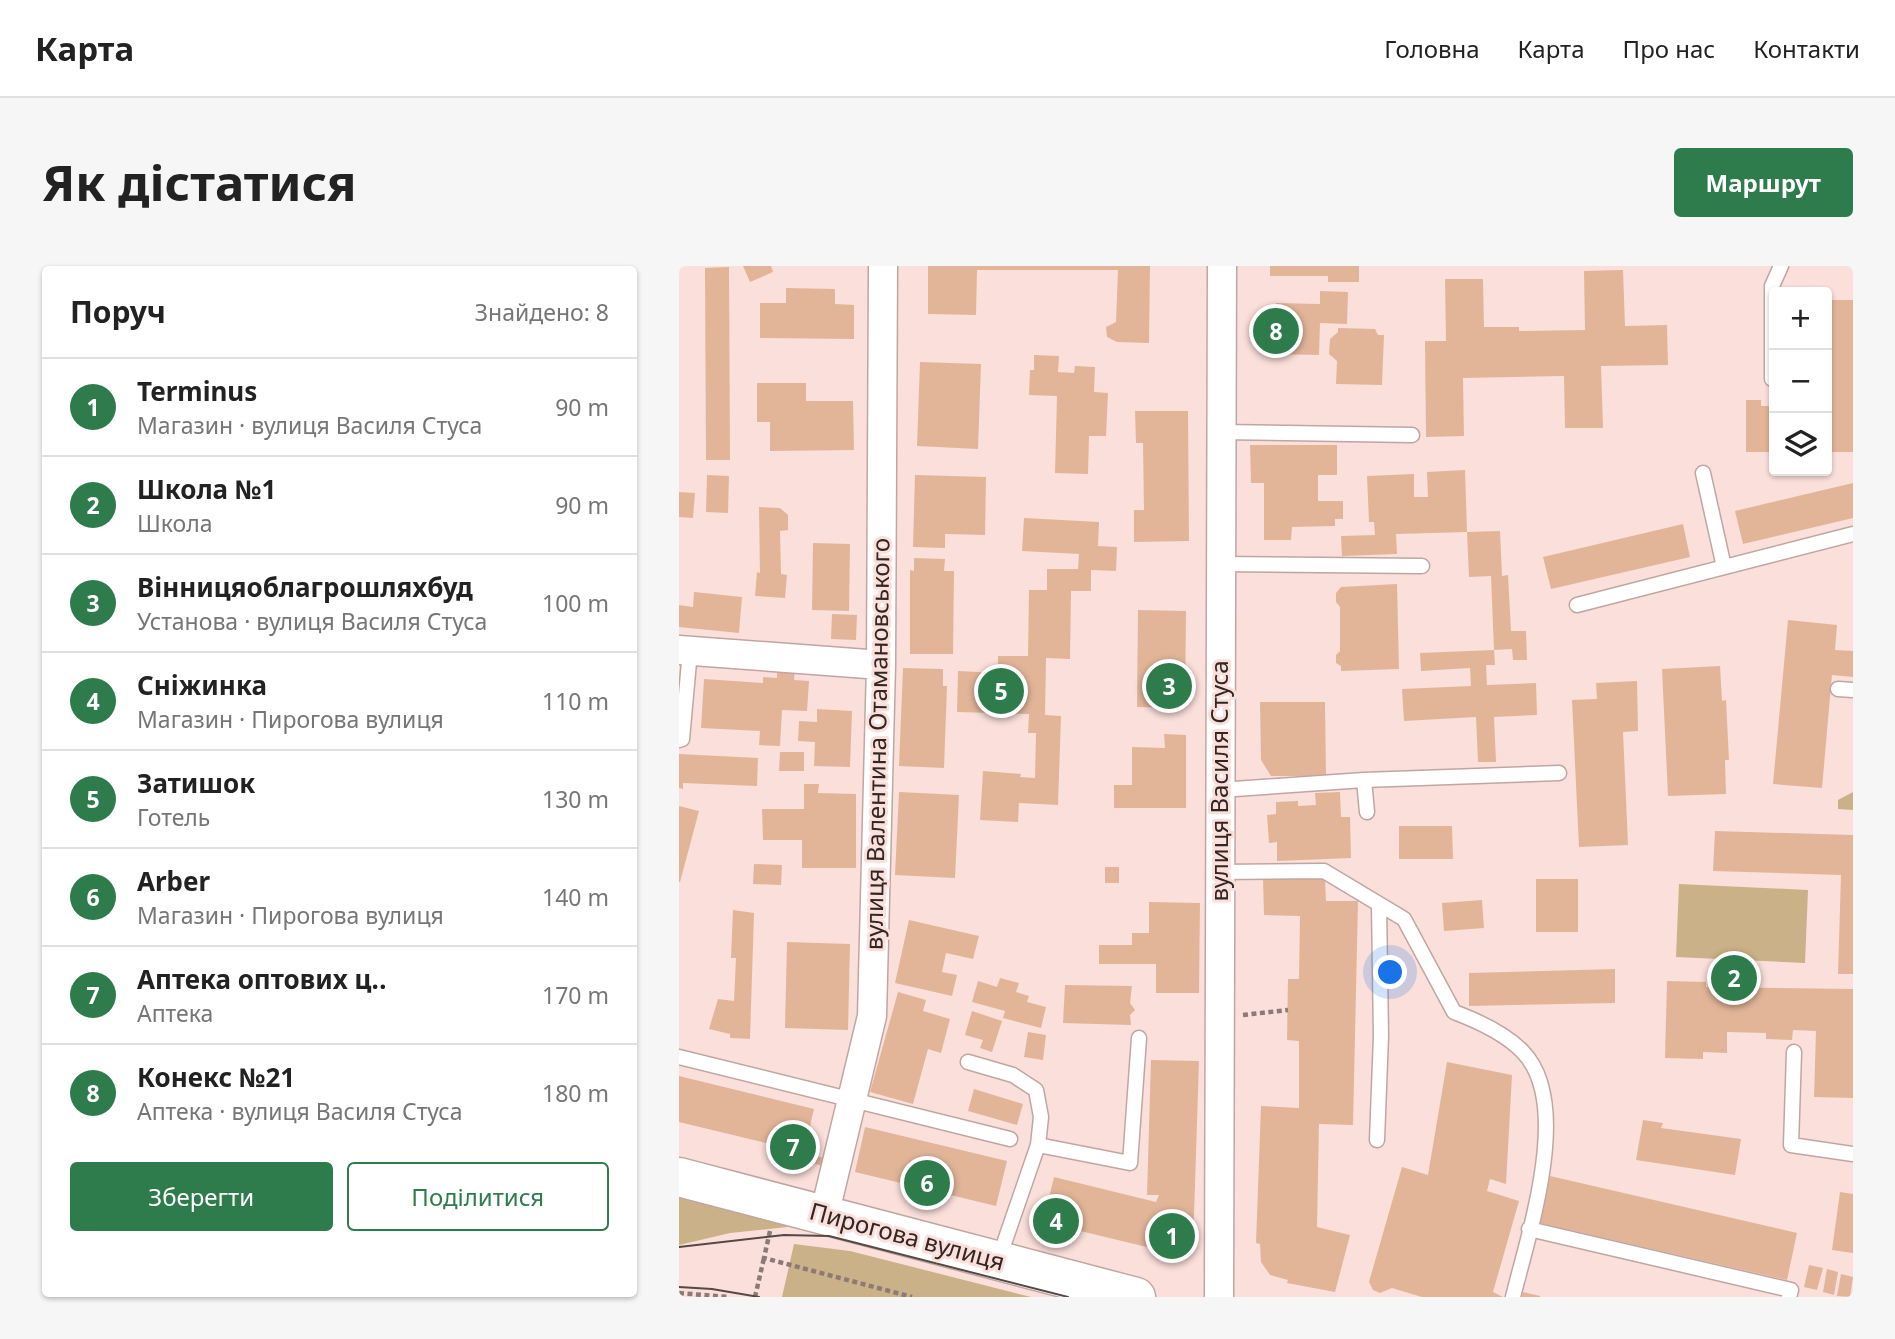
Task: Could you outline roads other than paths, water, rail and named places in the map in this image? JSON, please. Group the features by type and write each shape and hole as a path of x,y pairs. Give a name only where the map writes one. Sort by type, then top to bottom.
{"main road":[{"name":"Пирогова вулиця","path":"679,1177 1136,1297"}],"street":[{"name":"вулиця Валентина Отамановського","path":"824,1216 872,1016 881,665 883,266"},
{"name":"вулиця Василя Стуса","path":"1219,1297 1222,266"},
{"path":"685,651 881,665"}],"lane":[{"path":"1772,350 1772,286 1781,266"},
{"path":"1221,432 1412,435"},
{"path":"1703,473 1724,568"},
{"path":"1577,605 1853,534"},
{"path":"1221,564 1422,566"},
{"path":"679,740 685,651"},
{"path":"1220,790 1364,780 1559,773"},
{"path":"1364,780 1367,811"},
{"path":"1220,872 1324,871 1404,919 1454,1012 1483,1023 1524,1053 1542,1083 1546,1134 1543,1169 1513,1297"},
{"path":"1377,1140 1381,1036 1379,905"},
{"path":"1038,1145 1130,1163 1139,1038"},
{"path":"1794,1052 1791,1145 1853,1154"},
{"path":"679,1056 1010,1139"},
{"path":"968,1062 1013,1075 1036,1090 1041,1117 1038,1145 998,1261"},
{"path":"1529,1229 1791,1290 1789,1297"}],"tram line":[{"path":"679,1247 784,1235 829,1236 1068,1297"},
{"path":"679,1287 712,1289 759,1297"}],"place":[{"name":"Конекс №21","path":"1276,331"},
{"name":"Вінницяоблагрошляхбуд","path":"1169,686"},
{"name":"Затишок","path":"1001,691"},
{"name":"Школа №1","path":"1734,978"},
{"name":"Аптека оптових ц‥","path":"793,1147"},
{"name":"Arber","path":"927,1183"},
{"name":"Сніжинка","path":"1056,1221"},
{"name":"Terminus","path":"1172,1236"}]}
